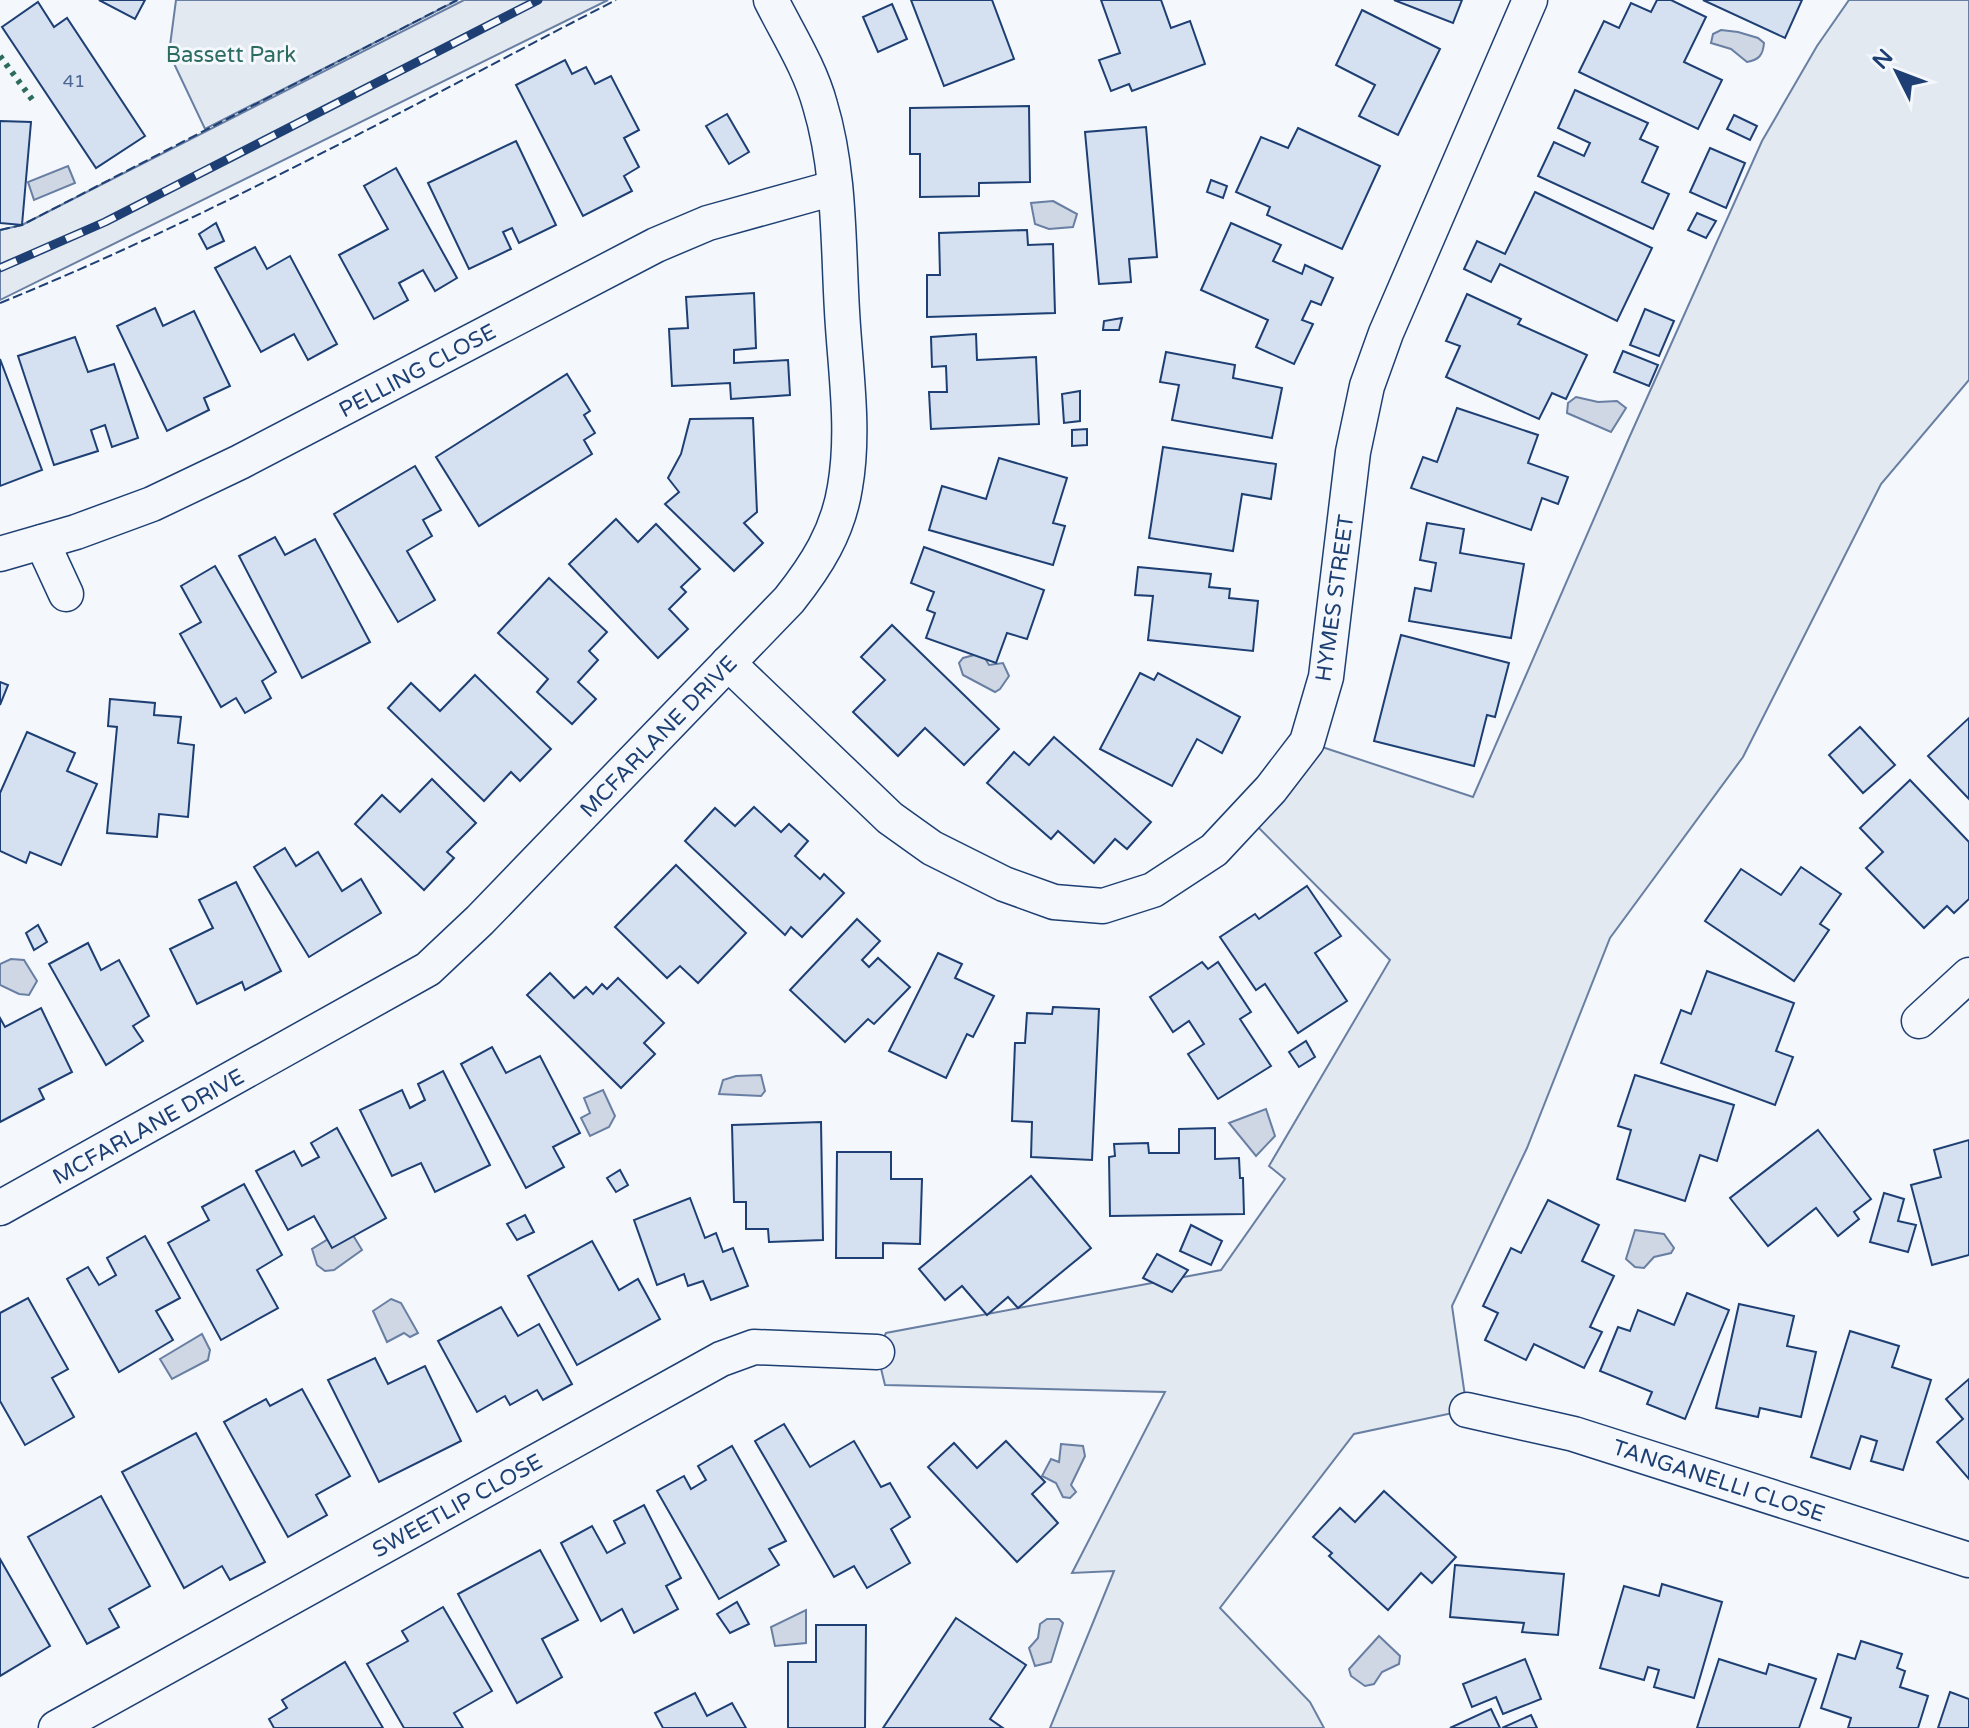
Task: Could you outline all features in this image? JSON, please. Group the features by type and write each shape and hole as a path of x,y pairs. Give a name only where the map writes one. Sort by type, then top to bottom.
{"street":[{"name":"MCFARLANE DRIVE","path":"0,1208 428,969 480,920 789,600 816,566 833,530 845,488 849,434 834,188 830,144 820,102 771,0"},
{"name":"HYMES STREET","path":"728,663 890,818 932,848 1004,884 1054,902 1103,906 1153,890 1214,850 1271,789 1307,742 1326,677 1353,452 1367,386 1386,333 1530,0"},
{"name":"PELLING CLOSE","path":"0,554 76,532 152,504 240,462 656,245 708,223 834,188"},
{"path":"42,542 66,594"},
{"path":"1919,1021 1969,975"},
{"name":"SWEETLIP CLOSE","path":"56,1728 721,1359 754,1347 877,1352"},
{"name":"TANGANELLI CLOSE","path":"1467,1410 1574,1434 1969,1560"}],"green space":[{"name":"Bassett Park","path":"176,0 458,0 205,129 169,53"},
{"path":"464,0 608,0 0,300 0,230 22,225"},
{"path":"1849,0 1969,0 1969,380 1881,484 1743,757 1610,938 1527,1148 1452,1306 1467,1410 1354,1434 1220,1608 1310,1702 1324,1728 1050,1728 1114,1571 1072,1573 1165,1392 885,1385 877,1352 886,1333 1221,1270 1285,1179 1269,1166 1390,960 1247,816 1307,742 1473,797 1762,141 1817,46"}],"shaded area":[{"path":"1721,30 1758,38 1764,43 1761,54 1747,62 1731,49 1711,43 1713,34"},
{"path":"68,166 75,183 34,200 28,182"},
{"path":"1053,201 1077,214 1073,227 1049,229 1035,224 1031,203"},
{"path":"1576,397 1598,402 1617,401 1626,408 1611,432 1567,413 1568,403"},
{"path":"982,653 989,665 1003,663 1009,676 995,692 963,675 959,663 963,658"},
{"path":"11,959 24,960 37,981 29,995 0,985 0,964"},
{"path":"761,1075 765,1091 761,1096 719,1094 723,1080"},
{"path":"603,1090 615,1116 609,1127 590,1136 581,1118 590,1113 584,1098"},
{"path":"1266,1109 1275,1136 1256,1156 1229,1123"},
{"path":"348,1227 362,1250 334,1270 325,1271 317,1265 312,1249"},
{"path":"1635,1230 1664,1234 1674,1248 1671,1253 1654,1257 1644,1268 1635,1267 1626,1259"},
{"path":"391,1299 401,1303 418,1333 410,1337 404,1333 387,1342 373,1311"},
{"path":"202,1334 210,1350 208,1360 172,1379 160,1359"},
{"path":"1061,1444 1083,1446 1085,1456 1071,1485 1076,1492 1070,1498 1063,1497 1056,1483 1042,1476 1051,1459 1059,1462"},
{"path":"806,1610 806,1643 775,1646 771,1627"},
{"path":"1047,1619 1059,1619 1063,1623 1051,1662 1035,1666 1029,1648 1038,1638 1040,1624"},
{"path":"1379,1636 1400,1656 1399,1664 1382,1672 1374,1684 1365,1686 1351,1676 1349,1669"}],"building":[{"path":"99,0 145,0 135,19"},
{"path":"911,0 992,0 1014,59 944,86"},
{"path":"1101,0 1161,0 1171,28 1190,21 1205,64 1132,91 1129,84 1111,91 1099,60 1120,53"},
{"path":"1394,0 1462,0 1453,23"},
{"path":"1657,0 1671,0 1706,17 1684,62 1722,80 1698,129 1579,72 1604,21 1619,28 1631,3 1651,12"},
{"path":"1703,0 1802,0 1785,38"},
{"path":"38,2 54,27 67,18 145,136 96,168 2,27"},
{"path":"892,4 907,39 878,52 863,17"},
{"path":"1362,10 1440,49 1398,135 1359,116 1375,85 1336,65"},
{"path":"565,60 572,74 586,67 595,84 611,76 639,130 624,138 639,167 624,176 632,191 583,216 516,85"},
{"path":"1575,90 1648,123 1640,139 1658,147 1642,182 1669,194 1653,229 1538,176 1554,142 1584,156 1590,143 1558,128"},
{"path":"1029,106 1030,182 979,183 979,196 920,197 920,154 910,154 910,108"},
{"path":"727,114 749,152 729,164 706,126"},
{"path":"1734,115 1757,126 1750,140 1727,129"},
{"path":"0,121 31,122 22,225 0,223"},
{"path":"1146,127 1157,257 1129,259 1131,282 1099,284 1085,132"},
{"path":"1298,128 1380,166 1342,249 1267,215 1270,207 1236,192 1261,137 1288,148"},
{"path":"516,141 556,225 519,243 512,228 503,232 511,249 469,269 428,183"},
{"path":"1710,148 1745,163 1726,208 1690,192"},
{"path":"396,168 457,278 435,291 423,270 399,283 408,300 374,319 339,255 388,229 364,186"},
{"path":"1211,180 1227,186 1223,198 1207,192"},
{"path":"1535,192 1652,248 1617,321 1500,264 1491,282 1464,269 1477,241 1505,254"},
{"path":"1697,213 1716,221 1706,238 1688,230"},
{"path":"216,223 224,241 207,249 199,234"},
{"path":"1231,223 1281,245 1273,261 1302,274 1305,265 1333,278 1321,305 1311,301 1302,320 1313,324 1294,364 1256,347 1268,320 1201,290"},
{"path":"1027,230 1028,245 1053,244 1055,313 927,317 927,275 940,275 939,233"},
{"path":"255,247 267,269 290,256 337,344 308,360 294,334 261,352 215,268"},
{"path":"754,293 756,348 734,350 734,363 788,360 790,395 731,399 730,383 672,386 669,329 688,328 686,297"},
{"path":"1467,294 1521,319 1518,324 1587,355 1566,399 1552,393 1539,419 1446,377 1460,346 1446,341"},
{"path":"155,308 163,326 194,311 230,386 204,398 209,410 167,431 117,326"},
{"path":"1645,309 1674,321 1659,356 1630,345"},
{"path":"1122,318 1119,330 1103,330 1104,321"},
{"path":"976,334 977,360 1036,357 1039,424 931,429 929,392 947,392 946,366 932,367 931,337"},
{"path":"75,337 88,372 114,364 138,438 112,447 105,425 91,430 98,451 54,465 18,356"},
{"path":"1623,351 1658,365 1649,386 1614,372"},
{"path":"1166,352 1235,365 1233,378 1282,388 1272,438 1172,420 1179,385 1160,382"},
{"path":"0,359 42,470 0,486"},
{"path":"567,374 590,411 584,415 595,433 584,440 592,454 479,526 436,457"},
{"path":"1080,391 1080,421 1064,423 1062,394"},
{"path":"1457,408 1538,435 1528,463 1568,477 1558,504 1542,498 1531,530 1411,488 1423,457 1437,462"},
{"path":"753,418 757,512 744,523 763,543 734,571 665,504 679,492 668,478 681,454 690,419"},
{"path":"1087,429 1087,445 1072,446 1072,430"},
{"path":"1163,447 1276,464 1271,499 1242,494 1233,551 1149,538"},
{"path":"999,458 1067,478 1053,523 1065,526 1053,565 929,530 942,486 986,499"},
{"path":"415,466 441,510 423,520 432,536 407,551 435,600 398,622 334,514"},
{"path":"616,519 638,542 656,524 700,569 681,587 686,592 669,609 688,629 658,658 569,564"},
{"path":"1427,523 1464,529 1460,553 1524,564 1511,638 1409,621 1415,588 1431,591 1436,563 1420,560"},
{"path":"275,537 285,555 315,539 370,642 302,678 239,556"},
{"path":"924,547 1044,590 1027,639 1007,633 996,663 926,638 935,613 927,610 934,592 911,583"},
{"path":"215,566 276,672 262,681 271,698 245,713 236,698 221,707 180,634 201,622 181,586"},
{"path":"1138,567 1211,574 1209,587 1230,589 1229,598 1258,601 1253,651 1148,640 1153,596 1135,595"},
{"path":"549,578 607,632 589,651 598,660 578,682 596,699 572,724 537,692 548,679 498,633"},
{"path":"892,625 999,729 964,765 925,728 898,756 853,712 885,680 861,657"},
{"path":"1401,635 1509,663 1495,717 1487,715 1474,766 1374,741"},
{"path":"1140,673 1154,680 1158,673 1240,717 1222,753 1197,739 1172,786 1100,749"},
{"path":"475,675 551,749 520,781 511,772 484,801 388,708 411,683 440,711"},
{"path":"0,682 8,685 0,705"},
{"path":"110,699 155,703 154,715 181,717 178,743 194,745 188,817 159,814 157,837 107,833 117,727 108,726"},
{"path":"1969,718 1969,799 1928,756"},
{"path":"1860,727 1895,765 1863,793 1829,755"},
{"path":"27,732 75,753 67,771 97,784 61,865 30,852 26,863 0,851 0,793"},
{"path":"1054,737 1151,822 1127,849 1115,839 1094,863 1058,831 1051,839 987,783 1014,752 1029,765"},
{"path":"432,779 476,823 447,852 454,858 424,890 355,824 382,795 400,812"},
{"path":"1910,780 1969,842 1969,899 1954,913 1947,906 1924,928 1866,868 1883,852 1860,828"},
{"path":"754,807 781,832 789,824 808,841 795,856 820,879 824,874 844,893 802,937 791,927 785,935 685,841 715,808 735,826"},
{"path":"285,848 296,866 318,852 342,891 361,879 381,913 309,957 254,867"},
{"path":"676,865 746,933 698,983 680,966 667,978 615,927"},
{"path":"1801,867 1841,894 1820,924 1829,930 1794,981 1705,921 1741,869 1781,895"},
{"path":"236,882 281,971 245,990 242,982 197,1004 170,949 213,928 199,900"},
{"path":"1307,886 1341,936 1315,953 1347,1001 1298,1033 1265,984 1256,990 1220,937 1255,914 1259,919"},
{"path":"857,919 880,941 862,960 869,967 878,958 910,987 874,1024 868,1019 845,1042 790,990"},
{"path":"38,925 47,942 34,950 26,933"},
{"path":"88,943 101,970 119,960 149,1016 133,1026 143,1041 106,1065 49,964"},
{"path":"938,953 962,964 955,978 994,996 973,1037 967,1034 946,1078 889,1051"},
{"path":"1202,962 1208,969 1218,962 1251,1012 1240,1019 1271,1066 1218,1099 1188,1054 1204,1044 1189,1021 1173,1032 1150,997"},
{"path":"1707,971 1794,1003 1776,1051 1793,1057 1775,1105 1661,1063 1681,1010 1691,1014"},
{"path":"550,973 574,998 586,987 593,994 602,984 607,989 618,978 664,1023 644,1043 655,1054 621,1088 527,995"},
{"path":"1053,1007 1099,1009 1092,1160 1031,1157 1032,1122 1012,1121 1015,1043 1025,1043 1027,1013 1052,1014"},
{"path":"41,1008 72,1072 39,1089 44,1099 0,1122 0,1018 5,1027"},
{"path":"1306,1041 1315,1057 1299,1067 1289,1052"},
{"path":"492,1047 506,1073 540,1056 580,1133 553,1147 564,1167 526,1188 461,1064"},
{"path":"443,1071 490,1165 435,1192 421,1163 392,1176 360,1110 402,1090 410,1108 425,1100 418,1084"},
{"path":"1635,1075 1734,1105 1717,1161 1700,1155 1685,1201 1617,1179 1631,1130 1618,1126"},
{"path":"821,1122 823,1240 769,1242 768,1229 746,1229 746,1202 734,1202 732,1125"},
{"path":"337,1128 386,1218 332,1248 314,1216 288,1230 256,1171 294,1151 302,1166 319,1157 311,1143"},
{"path":"1215,1128 1215,1159 1239,1158 1244,1214 1110,1216 1109,1157 1115,1156 1114,1144 1148,1143 1149,1153 1179,1153 1179,1129"},
{"path":"1818,1130 1871,1199 1854,1212 1859,1219 1838,1236 1816,1208 1768,1246 1730,1198"},
{"path":"1969,1140 1969,1255 1932,1265 1911,1185 1941,1177 1934,1150"},
{"path":"837,1152 891,1152 891,1179 922,1179 920,1244 883,1243 883,1258 836,1258"},
{"path":"620,1170 628,1185 616,1192 607,1178"},
{"path":"1031,1176 1091,1248 1018,1308 1008,1297 987,1315 962,1286 945,1300 919,1269"},
{"path":"244,1184 282,1255 257,1270 278,1308 221,1340 168,1243 209,1220 202,1207"},
{"path":"1884,1193 1904,1199 1898,1221 1916,1225 1908,1252 1870,1242"},
{"path":"690,1198 705,1238 716,1233 723,1252 733,1248 748,1286 711,1300 703,1281 688,1286 684,1274 657,1285 634,1220"},
{"path":"1548,1200 1599,1225 1582,1261 1614,1276 1590,1327 1602,1332 1584,1368 1534,1344 1526,1360 1485,1340 1498,1313 1483,1306 1511,1248 1521,1253"},
{"path":"525,1215 534,1232 517,1240 507,1224"},
{"path":"1191,1225 1222,1241 1211,1265 1180,1251"},
{"path":"145,1236 180,1298 156,1311 173,1340 119,1372 67,1279 88,1267 99,1285 116,1275 107,1258"},
{"path":"592,1241 619,1290 638,1279 660,1319 577,1365 528,1276"},
{"path":"1157,1254 1188,1270 1172,1292 1143,1278"},
{"path":"1687,1293 1729,1310 1685,1419 1647,1404 1652,1392 1600,1371 1618,1327 1630,1331 1638,1310 1674,1325"},
{"path":"28,1298 68,1369 52,1378 74,1417 25,1445 0,1401 0,1313"},
{"path":"1739,1304 1794,1316 1787,1346 1816,1352 1801,1417 1760,1408 1758,1417 1716,1408"},
{"path":"501,1307 518,1336 539,1324 572,1384 543,1400 537,1390 510,1405 505,1396 477,1412 438,1341"},
{"path":"1850,1331 1899,1346 1892,1367 1931,1380 1903,1470 1871,1461 1877,1441 1861,1436 1850,1469 1811,1457"},
{"path":"375,1358 388,1384 425,1366 461,1441 379,1482 328,1380"},
{"path":"1969,1379 1969,1479 1937,1442 1963,1419 1946,1399"},
{"path":"302,1389 350,1476 316,1495 327,1515 288,1537 224,1422 266,1399 270,1406"},
{"path":"784,1424 810,1467 854,1441 881,1487 890,1483 910,1517 891,1529 910,1563 867,1588 854,1566 834,1577 755,1441"},
{"path":"196,1433 265,1562 230,1580 222,1566 184,1588 122,1472"},
{"path":"1006,1441 1045,1482 1032,1494 1058,1523 1017,1562 928,1467 954,1443 977,1468"},
{"path":"732,1446 786,1541 769,1549 779,1565 719,1599 657,1491 684,1476 691,1489 706,1480 698,1466"},
{"path":"1384,1491 1456,1557 1432,1583 1421,1573 1388,1610 1329,1556 1332,1553 1313,1537 1340,1508 1355,1522"},
{"path":"101,1496 150,1586 109,1609 119,1627 87,1644 28,1537"},
{"path":"644,1505 681,1578 666,1586 678,1609 634,1633 622,1609 601,1621 561,1543 592,1526 607,1553 625,1543 614,1521"},
{"path":"540,1550 578,1620 542,1639 562,1677 517,1703 458,1594"},
{"path":"0,1559 50,1646 0,1676"},
{"path":"1455,1565 1564,1574 1558,1635 1522,1632 1524,1623 1450,1617"},
{"path":"1662,1584 1722,1602 1694,1698 1654,1687 1659,1670 1648,1667 1644,1680 1600,1668 1624,1586 1659,1596"},
{"path":"737,1602 749,1624 730,1633 717,1614"},
{"path":"443,1607 492,1691 454,1713 463,1728 404,1728 367,1664 408,1641 402,1631"},
{"path":"956,1618 1026,1665 990,1719 1003,1728 883,1728"},
{"path":"816,1625 866,1625 865,1728 788,1728 788,1662 816,1662"},
{"path":"1861,1641 1902,1654 1897,1668 1905,1671 1900,1687 1928,1696 1918,1728 1848,1728 1851,1718 1821,1708 1838,1654 1855,1659"},
{"path":"1525,1659 1541,1699 1503,1714 1496,1697 1472,1707 1463,1684"},
{"path":"1719,1659 1766,1674 1769,1664 1816,1679 1799,1728 1697,1728"},
{"path":"345,1662 383,1728 274,1728 269,1719 287,1708 282,1700"},
{"path":"1950,1692 1969,1699 1969,1728 1938,1728"},
{"path":"695,1693 707,1716 732,1703 746,1728 663,1728 655,1713"},
{"path":"1491,1709 1500,1728 1450,1728"},
{"path":"1531,1715 1537,1728 1502,1728"}],"railway":[{"path":"0,268 105,222 538,0"}],"hedge":[{"path":"0,56 34,102"}],"fence":[{"path":"0,230 22,225 457,0"},
{"path":"0,303 79,270 234,197 616,0"}]}
